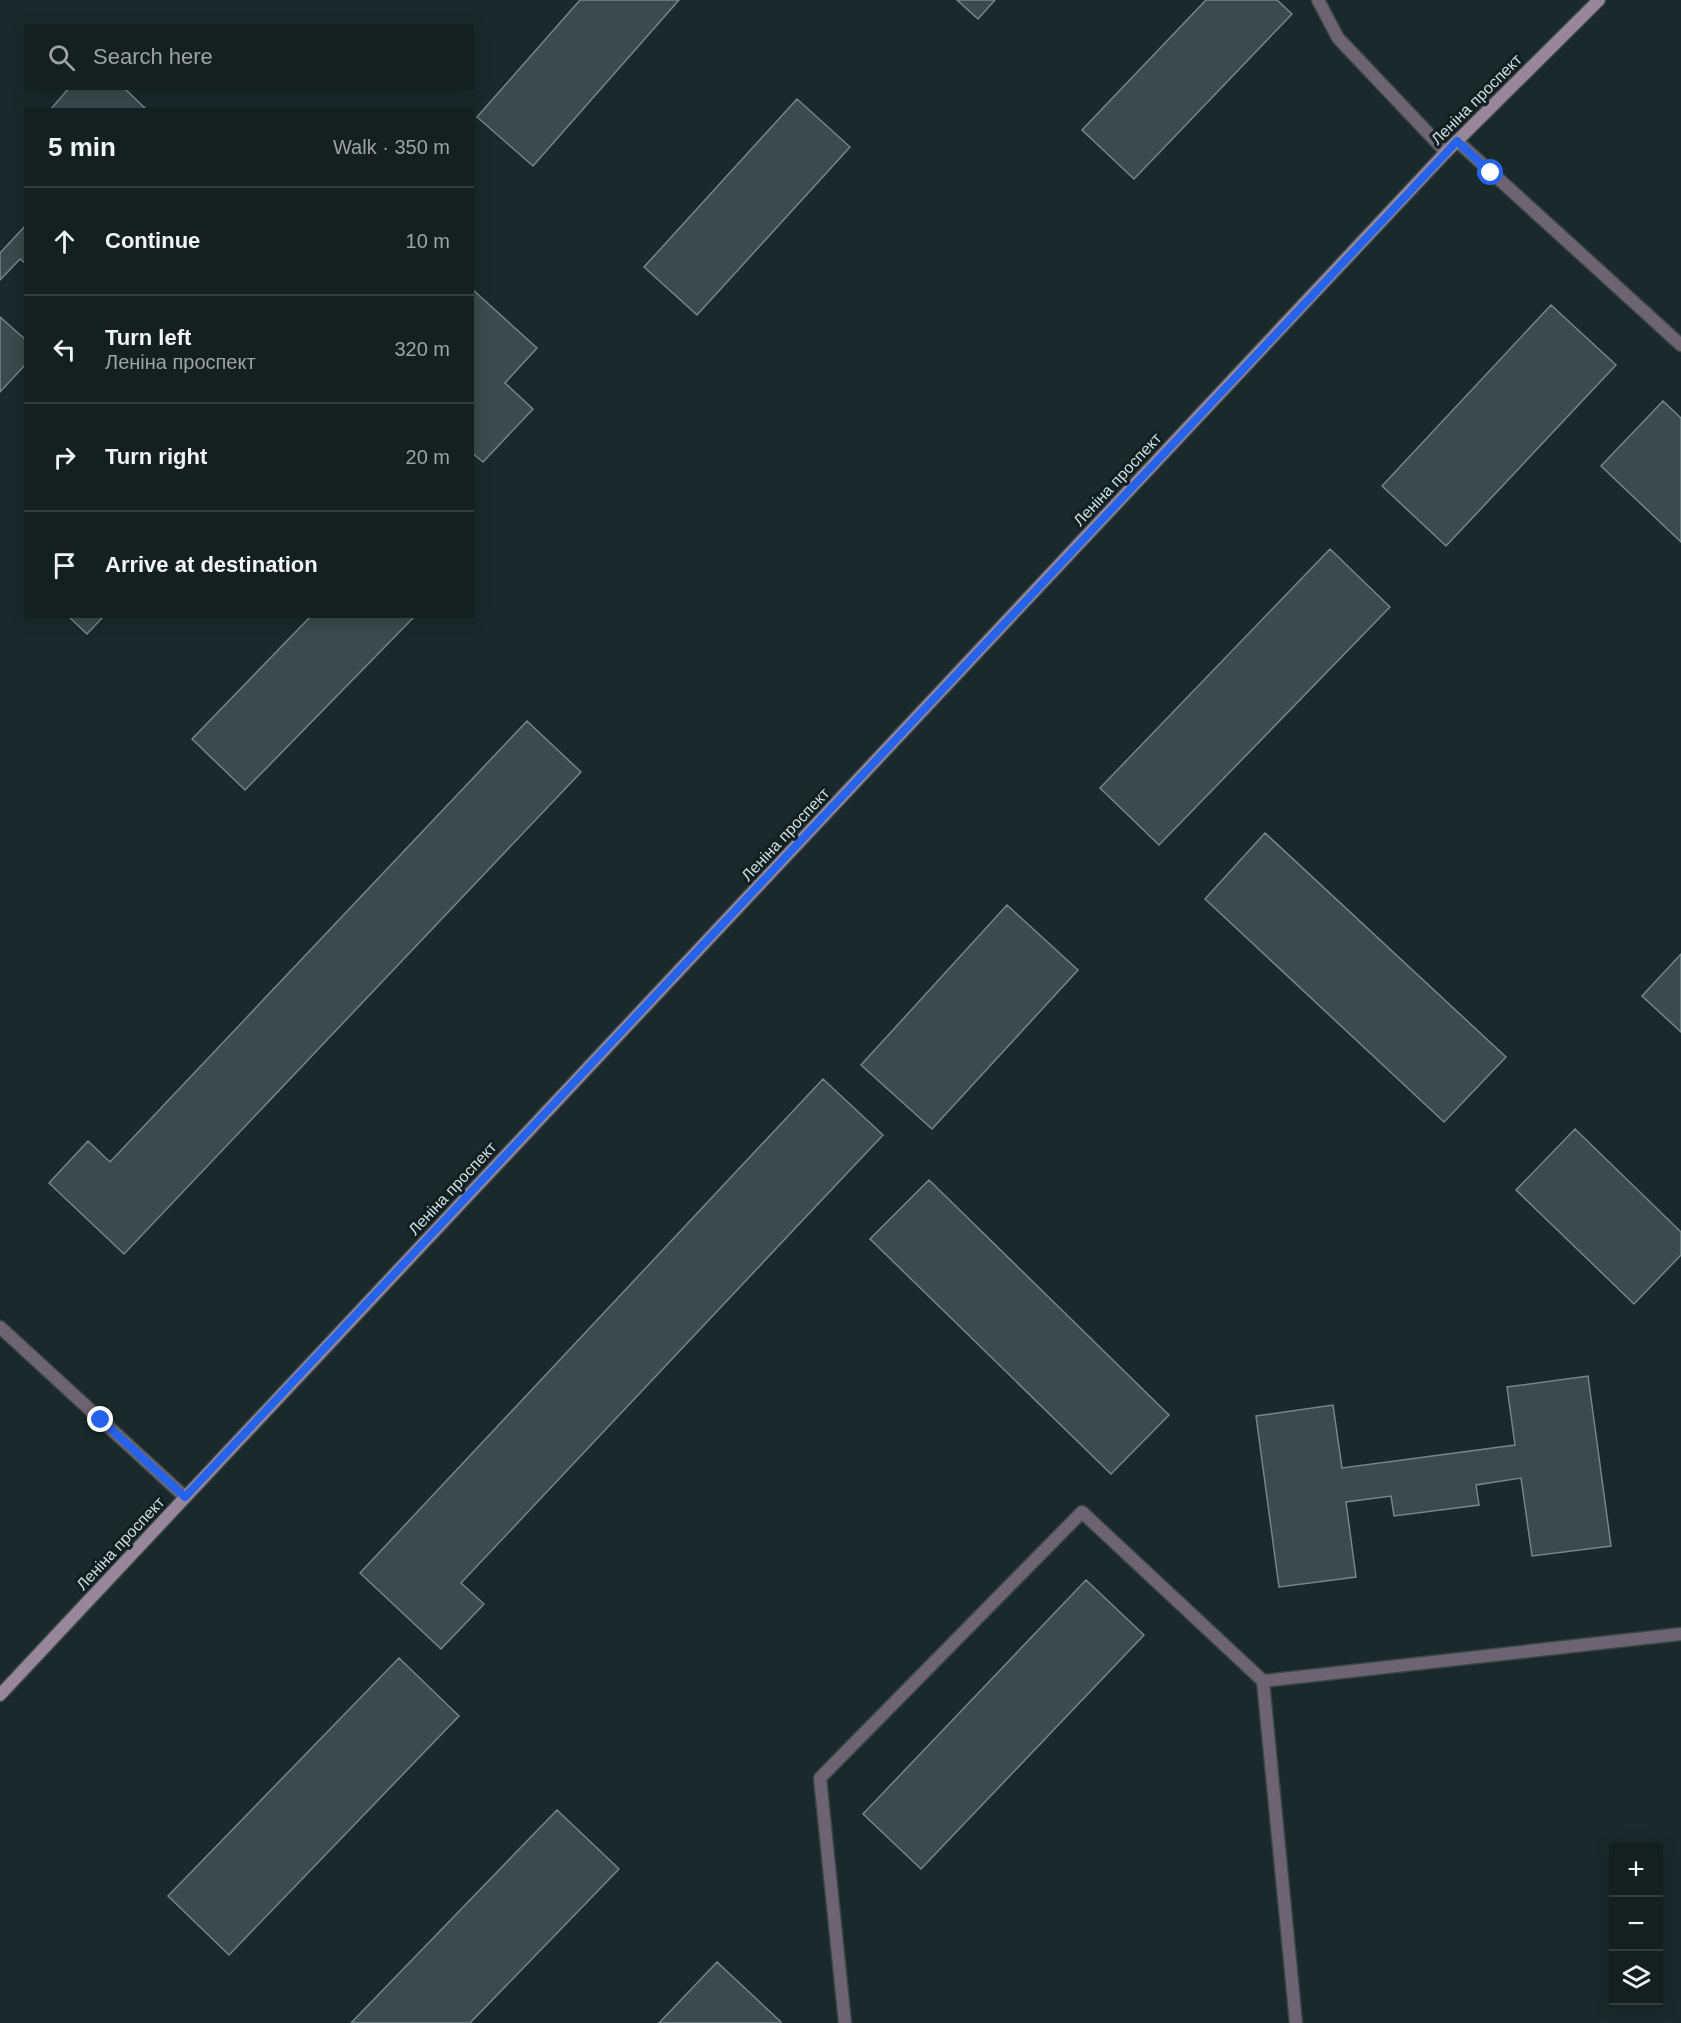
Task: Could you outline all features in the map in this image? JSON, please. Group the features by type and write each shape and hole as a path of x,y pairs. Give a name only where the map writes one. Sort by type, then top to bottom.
{"main road":[{"name":"Леніна проспект","path":"0,1695 1457,141 1599,0"}],"street":[{"path":"1318,0 1338,38 1446,153"},
{"path":"1457,141 1681,345"},
{"path":"0,1327 185,1497"},
{"path":"845,2023 820,1778 1082,1512 1263,1681 1296,2023"},
{"path":"1263,1681 1681,1634"}],"building":[{"path":"580,0 679,0 533,166 477,117"},
{"path":"957,0 995,0 978,19"},
{"path":"1206,0 1277,0 1292,14 1134,179 1082,130"},
{"path":"67,90 126,90 145,108 52,108"},
{"path":"797,99 850,147 697,315 644,267"},
{"path":"24,227 24,262 20,259 0,280 0,253"},
{"path":"474,291 537,348 505,383 533,409 483,462 474,455"},
{"path":"1551,305 1616,365 1446,546 1382,486"},
{"path":"0,317 24,338 24,366 0,392"},
{"path":"1663,401 1681,418 1681,542 1601,466"},
{"path":"1330,549 1390,607 1159,845 1100,788"},
{"path":"70,618 102,618 87,634"},
{"path":"309,618 413,618 245,790 192,739"},
{"path":"527,721 581,772 124,1254 49,1183 88,1141 110,1162"},
{"path":"1265,833 1506,1057 1444,1122 1205,899"},
{"path":"1007,905 1078,970 932,1129 861,1065"},
{"path":"1681,954 1681,1032 1642,996"},
{"path":"823,1079 883,1135 461,1583 484,1604 441,1649 360,1573"},
{"path":"1575,1129 1681,1232 1681,1255 1634,1304 1516,1190"},
{"path":"929,1180 1169,1415 1111,1474 870,1239"},
{"path":"1588,1376 1611,1546 1532,1556 1521,1478 1476,1485 1479,1505 1394,1516 1391,1496 1346,1502 1356,1577 1279,1587 1256,1416 1333,1405 1342,1468 1515,1445 1507,1387"},
{"path":"1086,1580 1144,1635 921,1869 863,1814"},
{"path":"399,1658 459,1716 229,1955 168,1896"},
{"path":"557,1810 619,1869 470,2023 351,2023"},
{"path":"717,1962 781,2022 659,2023"}],"route":[{"path":"101,1420 185,1497 1457,141 1491,173"}]}
